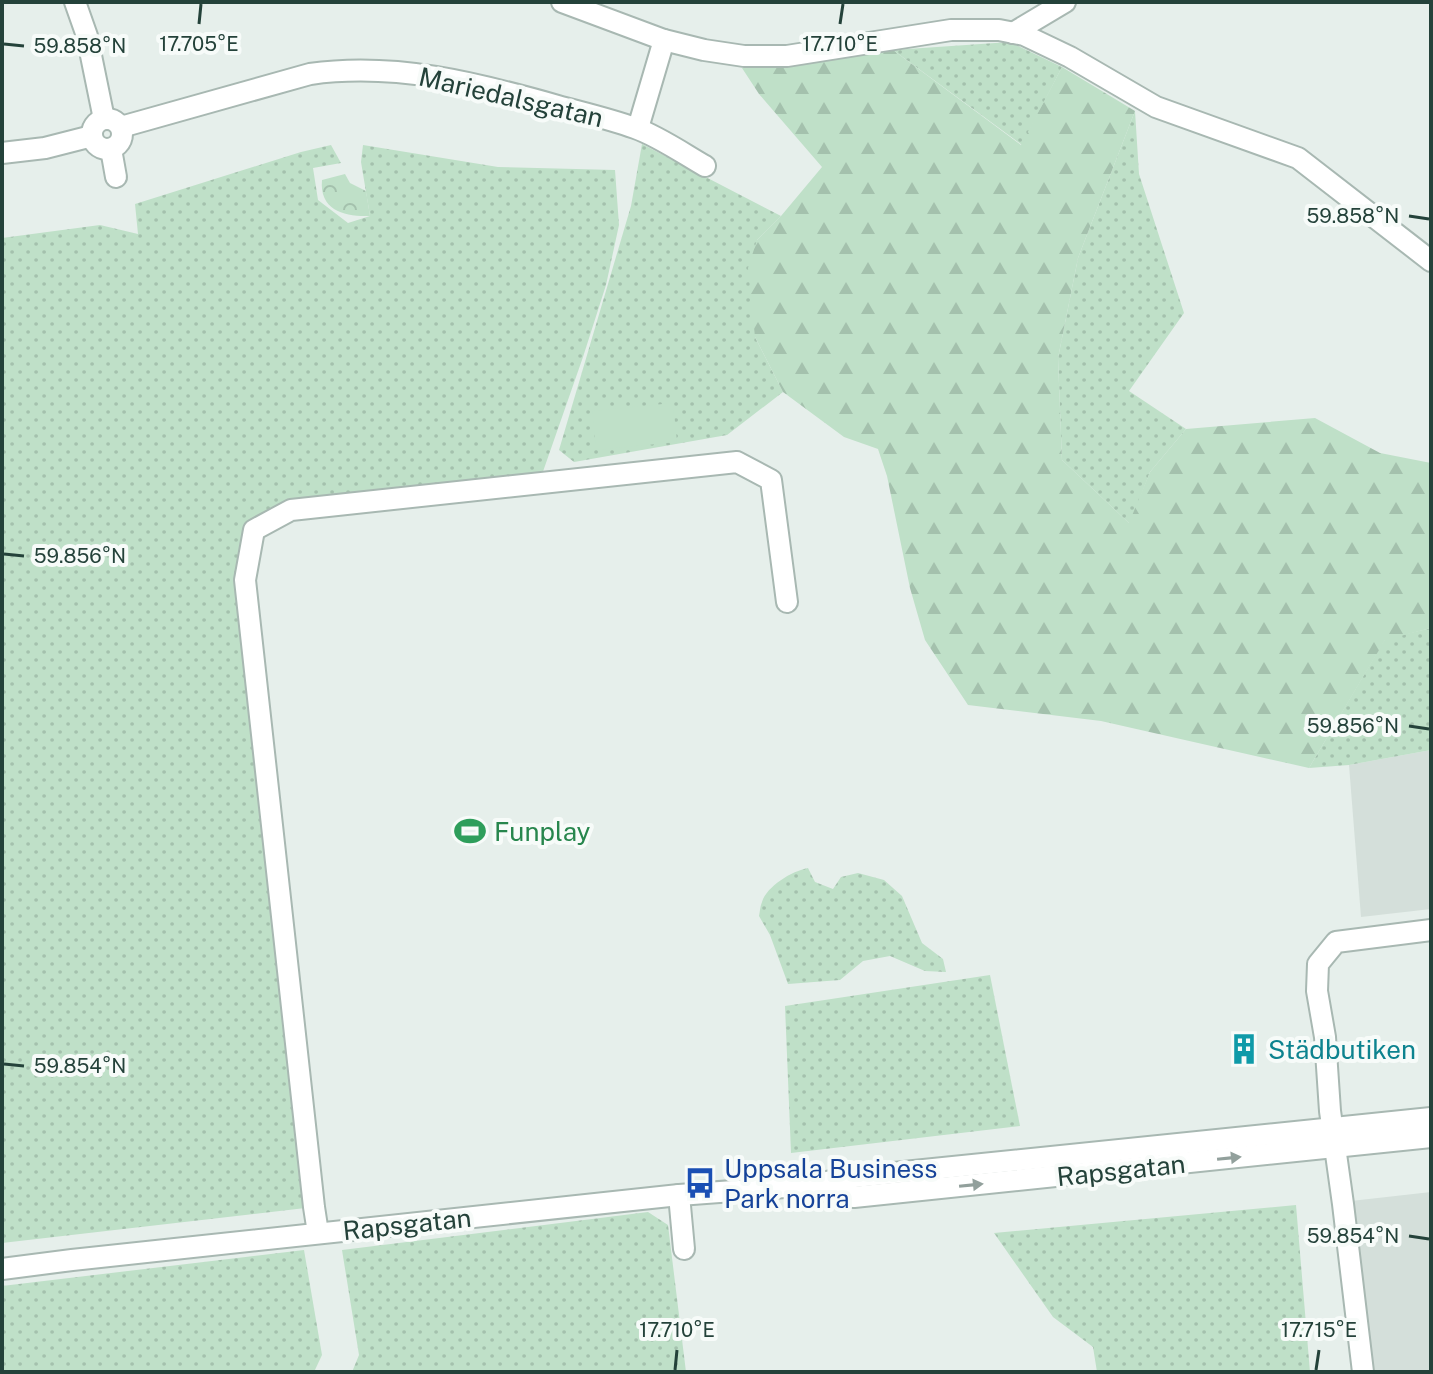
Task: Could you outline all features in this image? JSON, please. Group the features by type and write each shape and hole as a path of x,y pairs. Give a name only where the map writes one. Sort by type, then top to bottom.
{"street":[{"path":"75,2 112,123 121,140 111,149 101,148 92,136 94,126 112,123"},
{"path":"562,2 664,40 744,56 774,57 951,30 999,30 1024,35 1070,57 1156,107 1298,158 1431,261"},
{"path":"1013,33 1065,2"},
{"path":"638,128 664,40"},
{"name":"Mariedalsgatan","path":"112,123 301,76 323,72 387,70 511,92 638,128 705,166"},
{"path":"2,153 45,148 92,136"},
{"path":"111,149 116,177"},
{"path":"318,1233 245,580 254,530 291,510 737,462 771,480 787,602"},
{"path":"1363,1372 1334,1138 1325,1037 1317,991 1318,964 1336,942 1431,930"},
{"name":"Rapsgatan","path":"1334,1138 1431,1118"},
{"name":"Rapsgatan","path":"2,1269 679,1195 813,1185 845,1178 1334,1138 1431,1137"},
{"path":"679,1195 684,1249"}],"shaded area":[{"path":"1431,750 1431,909 1361,917 1349,765"},
{"path":"1431,1192 1431,1372 1371,1372 1351,1201"}],"green space":[{"path":"1010,42 1062,67 1022,145 893,50"},
{"path":"893,50 1021,145 1062,67 1135,111 1078,258 1058,358 1062,460 1129,523 1150,472 1186,429 1315,418 1380,453 1431,463 1431,628 1385,640 1309,768 1101,721 968,705 925,640 878,449 844,437 783,392 755,337 748,268 757,240 822,167 759,94 742,68"},
{"path":"1135,111 1139,174 1184,313 1129,391 1186,429 1150,472 1130,524 1062,460 1058,358 1078,258"},
{"path":"642,144 781,216 757,240 755,337 783,392 727,435 574,462 559,450 631,206"},
{"path":"331,145 341,163 313,168 318,200 348,223 370,216 361,162 363,145 498,167 615,170 619,225 606,285 539,483 291,510 254,531 245,580 314,1207 2,1243 2,238 100,225 138,234 135,204"},
{"path":"345,174 350,183 366,191 370,216 343,213 325,199 322,180"},
{"path":"673,403 677,442 596,450 592,411"},
{"path":"1431,628 1431,750 1349,765 1309,768 1385,639"},
{"path":"808,868 815,882 833,889 841,877 858,873 884,880 902,896 922,943 943,959 946,972 925,971 890,956 863,961 840,980 788,984 770,935 759,916 760,909 765,896 775,885"},
{"path":"990,975 1020,1126 791,1153 785,1006"},
{"path":"1296,1205 1310,1372 1097,1372 1093,1347 1053,1317 994,1233"},
{"path":"648,1212 668,1225 686,1372 352,1372 359,1355 342,1250"},
{"path":"304,1250 322,1355 314,1372 2,1372 2,1286"}],"place":[{"name":"Funplay","path":"470,831"},
{"name":"Städbutiken","path":"1244,1049"},
{"name":"Uppsala Business Park norra","path":"700,1183"}]}
